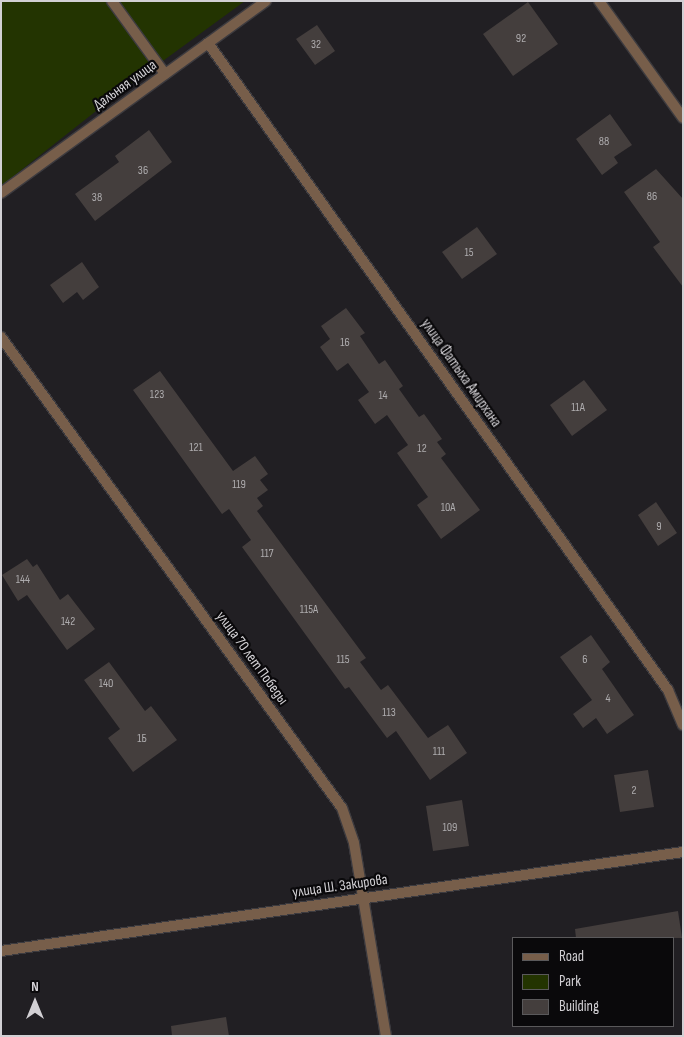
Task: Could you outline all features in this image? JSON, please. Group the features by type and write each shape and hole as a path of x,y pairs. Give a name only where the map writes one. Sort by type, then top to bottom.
{"street":[{"path":"112,1 164,74"},
{"name":"Дальняя улица","path":"1,193 266,1"},
{"path":"599,1 683,118"},
{"name":"улица Фатыха Амирхана","path":"208,43 668,690 683,725"},
{"name":"улица 70 лет Победы","path":"1,337 342,808 354,843 386,1036"},
{"name":"улица Ш. Закирова","path":"1,950 683,852"}],"green space":[{"path":"1,1 245,1 119,93 1,186"}],"building":[{"path":"528,2 558,44 513,76 483,34"},
{"path":"317,25 335,51 315,65 296,39"},
{"path":"610,114 632,145 614,157 618,163 602,175 576,139"},
{"path":"149,130 172,162 95,221 75,194 119,162 115,156"},
{"path":"656,169 683,199 683,287 653,247 660,242 624,192"},
{"path":"477,227 497,254 462,279 442,252"},
{"path":"82,262 99,287 83,300 77,292 63,303 50,285"},
{"path":"346,308 365,333 360,336 379,364 385,360 403,386 399,389 419,417 424,414 442,439 437,442 446,454 441,458 480,510 441,539 417,505 428,497 397,453 408,445 387,415 375,424 358,400 369,392 348,363 337,371 320,347 330,339 321,326"},
{"path":"160,371 233,471 255,456 268,474 260,480 268,490 257,498 263,506 257,511 366,658 360,662 381,690 388,685 428,738 448,725 467,753 430,780 396,731 387,738 349,687 345,689 242,547 251,540 229,509 222,514 133,390"},
{"path":"584,380 607,410 572,436 550,405"},
{"path":"656,502 677,533 658,546 638,515"},
{"path":"27,559 33,567 37,564 60,600 68,594 95,629 67,650 27,595 18,601 2,575"},
{"path":"591,635 610,662 602,669 634,715 607,734 596,718 583,728 573,714 592,700 560,657"},
{"path":"109,662 145,711 151,706 177,740 133,772 108,738 120,729 84,680"},
{"path":"648,770 654,807 620,812 614,775"},
{"path":"462,800 469,846 433,851 426,806"},
{"path":"678,911 682,938 576,937 575,929"},
{"path":"226,1017 229,1036 172,1036 171,1026"}]}
